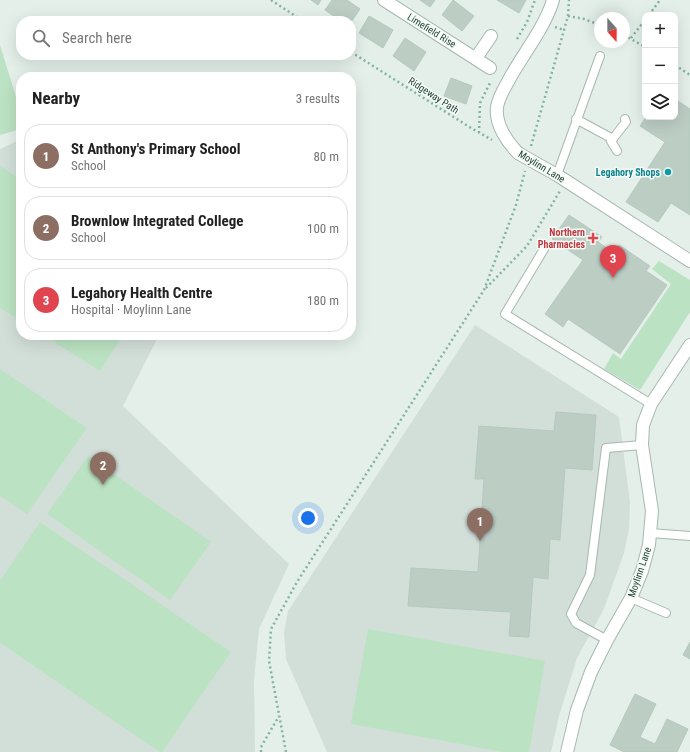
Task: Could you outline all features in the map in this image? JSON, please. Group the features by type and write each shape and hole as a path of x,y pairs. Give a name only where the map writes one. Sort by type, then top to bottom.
{"street":[{"name":"Moylinn Lane","path":"553,0 543,23 501,93 497,107 499,122 503,133 515,150 562,178 690,261"},
{"name":"Limefield Rise","path":"387,1 490,68"},
{"path":"476,58 491,36"},
{"name":"Moylinn Lane","path":"567,752 577,710 591,672 631,598 646,558 649,545 652,511 642,445 643,424 651,404 690,345"}],"lane":[{"path":"562,178 576,119 600,56"},
{"path":"576,119 612,139"},
{"path":"617,151 612,144 612,139 626,122 625,119"},
{"path":"544,249 505,314 651,404"},
{"path":"607,640 576,623 571,614 590,575 606,448 642,445"},
{"path":"650,533 690,536"},
{"path":"631,598 666,613"}],"path":[{"path":"270,0 295,16"},
{"path":"531,148 568,16 570,0"},
{"path":"651,12 660,0"},
{"path":"568,16 594,23"},
{"path":"642,24 631,38 642,44"},
{"name":"Ridgeway Path","path":"356,55 490,140 515,150"},
{"path":"678,67 690,75"},
{"path":"484,290 516,205 525,169"},
{"path":"286,752 269,661 271,629 297,582 484,290 527,246 562,178"},
{"path":"261,752 261,747 279,716"}],"shaded area":[{"path":"16,141 16,340 156,340 123,406 289,564 259,629 254,680 255,752 0,752 0,149"},
{"path":"475,325 619,417 630,502 629,529 624,553 604,609 577,658 559,716 551,752 327,752 286,659 284,632 288,611"}],"green space":[{"path":"0,45 16,97 16,130 0,135"},
{"path":"0,166 16,177 16,318 0,308"},
{"path":"659,261 690,280 690,312 640,390 604,369 613,353 621,359 671,284 652,269"},
{"path":"51,340 120,340 100,371"},
{"path":"0,369 87,428 27,514 0,496"},
{"path":"88,456 211,542 170,600 47,514"},
{"path":"40,522 231,652 162,752 0,643 0,581"},
{"path":"368,629 545,661 529,752 504,752 351,724"}],"building":[{"path":"311,0 321,0 318,5"},
{"path":"332,0 347,0 360,9 355,16 334,16 325,10"},
{"path":"420,0 435,0 430,7"},
{"path":"453,0 474,16 462,31 442,15"},
{"path":"497,0 526,0 519,13"},
{"path":"369,16 393,30 383,48 359,33"},
{"path":"405,38 426,52 414,71 393,56"},
{"path":"451,78 472,86 466,104 444,96"},
{"name":"Legahory Shops","path":"678,101 690,109 690,215 671,203 658,222 626,202 665,142 640,126 644,120 678,120"},
{"path":"569,215 602,237 598,242 614,253 619,245 650,266 646,271 667,285 620,354 568,319 563,327 545,314 583,260 552,239"},
{"path":"556,412 596,415 592,470 565,468 560,540 550,539 548,579 533,577 529,637 509,636 511,612 408,606 411,568 478,572 484,479 475,479 479,426 554,431"},
{"path":"690,642 690,659 683,655"},
{"path":"635,694 656,704 640,737 655,744 667,719 688,729 677,752 624,752 610,745"}],"place":[{"name":"Legahory Shops","path":"668,172"},
{"name":"Northern Pharmacies","path":"593,238"},
{"name":"Legahory Health Centre","path":"613,278"},
{"name":"Brownlow Integrated College","path":"103,485"},
{"name":"St Anthony's Primary School","path":"480,541"}]}
